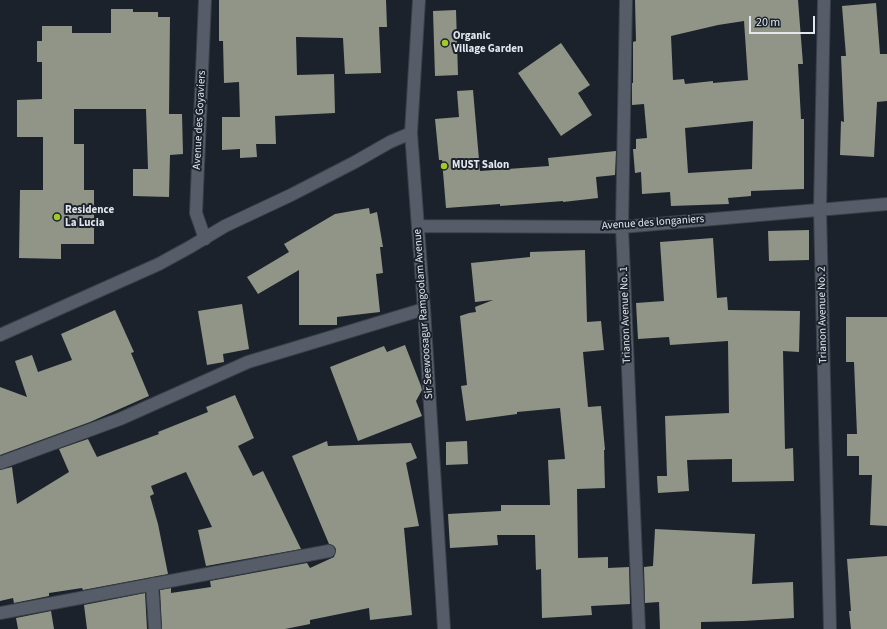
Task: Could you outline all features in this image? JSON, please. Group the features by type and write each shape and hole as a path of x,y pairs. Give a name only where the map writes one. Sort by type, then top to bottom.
{"street":[{"name":"Avenue des Goyaviers","path":"205,0 196,213 205,239"},
{"name":"Sir Seewoosagur Ramgoolam Avenue","path":"419,0 411,132 419,226 444,629"},
{"name":"Trianon Avenue No. 1","path":"626,0 622,228 639,629"},
{"name":"Trianon Avenue No. 2","path":"824,0 820,210 830,629"},
{"path":"0,334 159,264 205,239 225,226 291,195 411,132"},
{"name":"Avenue des longaniers","path":"419,226 622,228 887,204"},
{"path":"0,463 120,419 248,362 424,309"},
{"path":"0,613 328,551"},
{"path":"152,584 155,629"}],"building":[{"path":"219,0 386,0 387,27 379,27 381,73 345,74 343,38 296,37 297,75 334,74 335,113 275,116 276,144 256,144 257,157 240,158 240,149 222,150 222,117 240,117 239,82 224,83 223,41 219,41"},
{"path":"635,0 798,0 803,64 798,64 801,119 804,119 804,189 751,191 751,196 728,198 729,204 671,206 670,192 642,194 641,172 635,173 633,149 636,149 636,139 647,138 644,104 632,105 633,42 636,41","holes":["744,21 748,80 713,83 713,81 685,84 684,79 673,80 671,36 718,25","753,121 752,169 688,173 685,128"]},
{"path":"876,3 880,54 887,54 887,101 877,102 874,157 840,155 841,121 844,122 841,56 846,56 842,6"},
{"path":"111,9 133,9 133,12 158,12 158,17 170,17 169,114 182,114 183,154 170,155 169,197 133,196 133,169 148,169 146,109 74,109 74,144 84,144 84,190 94,190 94,244 61,244 61,259 19,258 20,190 43,190 43,137 17,137 17,100 42,99 42,62 37,62 37,41 42,41 42,26 72,26 72,33 111,33"},
{"name":"Organic Village Garden","path":"456,10 458,75 435,76 433,11"},
{"path":"561,43 590,85 578,93 592,115 561,136 518,73"},
{"path":"473,90 480,171 549,166 548,158 616,151 615,175 596,177 598,198 563,202 500,206 500,204 446,208 442,160 439,160 435,119 459,117 457,91"},
{"path":"369,208 370,214 377,212 383,247 380,247 383,273 376,274 380,312 337,317 337,325 299,325 299,270 258,294 247,277 289,252 284,244 335,214"},
{"path":"809,230 809,260 769,261 768,231"},
{"path":"713,238 717,298 727,297 728,310 800,311 799,352 783,351 785,449 793,448 794,481 732,482 732,459 687,460 689,491 658,493 657,476 667,476 665,416 729,413 728,341 670,345 669,337 638,339 636,303 664,301 660,242"},
{"path":"585,250 587,322 601,321 604,350 583,352 588,407 601,406 605,450 605,488 577,489 578,558 608,557 608,568 629,567 630,604 591,606 592,615 542,618 541,569 536,570 535,535 497,535 498,545 450,548 448,514 501,511 501,505 550,505 548,460 565,459 560,408 517,412 517,414 466,421 461,386 467,385 460,316 476,312 475,307 493,300 475,302 471,263 530,257 530,252"},
{"path":"242,304 249,349 223,354 224,362 207,365 198,311"},
{"path":"115,310 134,352 131,353 149,396 90,422 0,455 0,387 27,397 15,361 32,355 38,372 72,360 61,334"},
{"path":"846,317 887,317 887,526 870,525 872,475 859,475 859,456 847,456 847,434 857,434 854,362 846,362"},
{"path":"405,345 422,390 416,401 422,416 358,441 330,367 384,346 387,352"},
{"path":"235,395 254,438 238,446 253,476 263,471 301,549 206,566 198,530 212,527 186,472 151,486 154,494 150,496 158,524 168,574 83,590 82,588 49,593 49,596 14,603 13,598 0,601 0,470 12,467 17,504 69,472 59,449 88,439 97,457 159,434 158,432 208,412 206,407"},
{"path":"327,441 328,446 411,443 417,458 406,463 419,526 404,528 412,615 370,620 369,608 310,620 310,624 285,629 162,629 160,590 171,588 171,593 211,587 210,581 307,563 310,568 334,557 336,549 334,546 329,544 292,456"},
{"path":"467,441 468,464 446,465 446,442"},
{"path":"655,529 755,534 752,584 793,582 794,618 701,622 701,629 660,629 659,602 645,603 644,567 653,566"},
{"path":"887,556 887,629 851,629 847,559"},
{"path":"145,593 147,629 87,629 84,605"},
{"path":"51,611 54,629 18,629 16,618"}],"place":[{"name":"Organic Village Garden","path":"445,43"},
{"name":"MUST Salon","path":"444,166"},
{"name":"Residence La Lucia","path":"57,217"}]}
